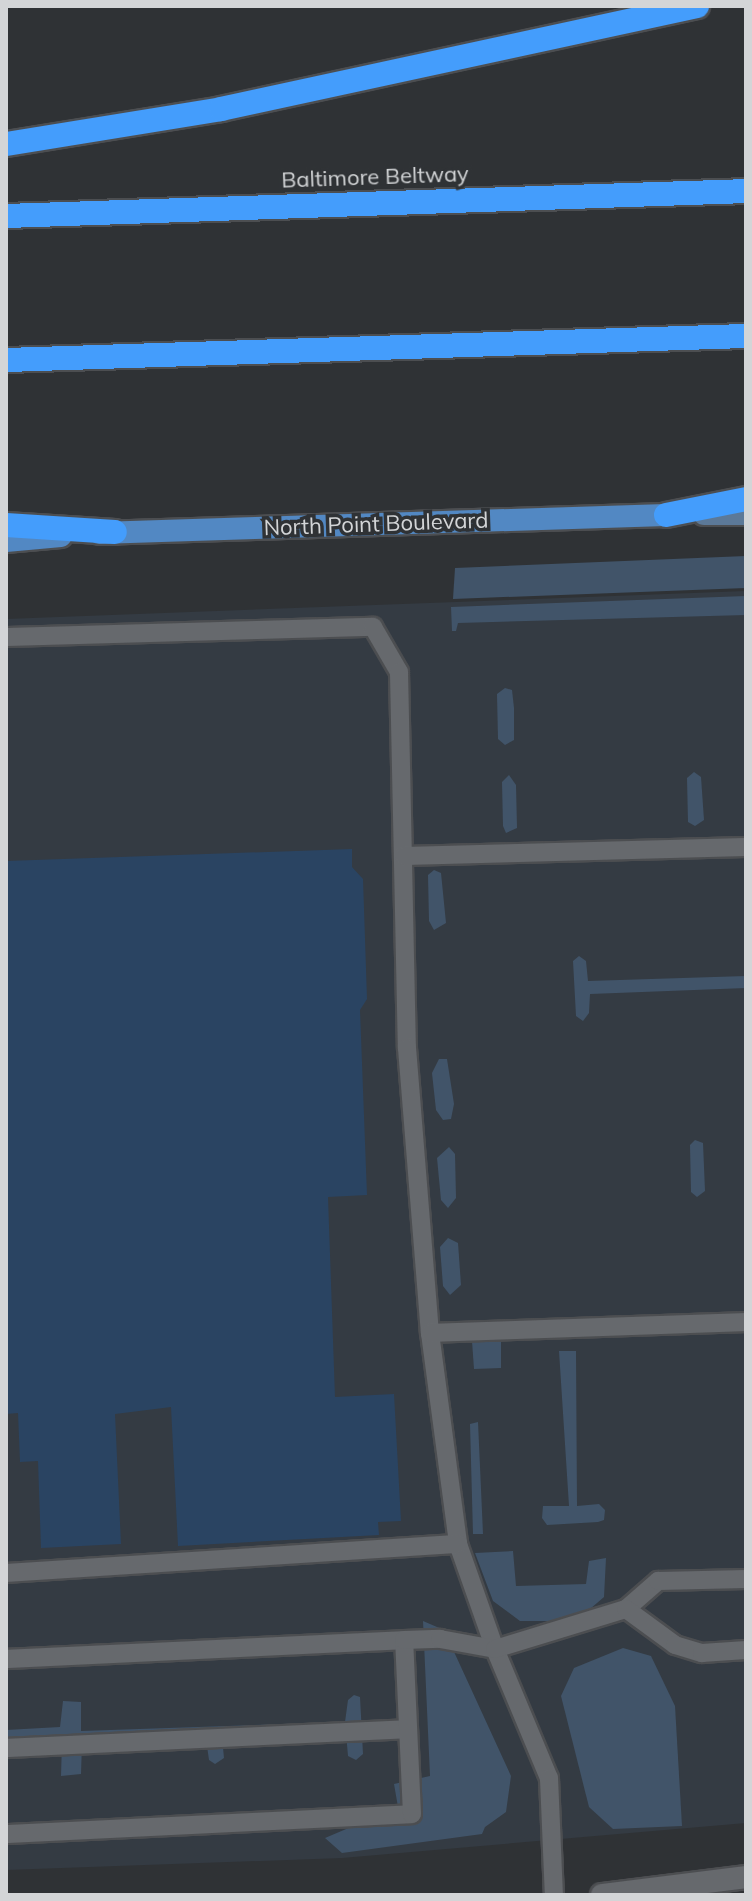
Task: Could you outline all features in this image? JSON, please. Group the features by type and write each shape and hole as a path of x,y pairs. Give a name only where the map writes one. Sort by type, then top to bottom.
{"highway":[{"path":"6,144 236,106 697,6"},
{"name":"Baltimore Beltway","path":"6,216 746,191"},
{"path":"6,360 746,336"},
{"path":"666,515 746,499"},
{"path":"6,525 115,532"}],"main road":[{"name":"North Point Boulevard","path":"6,541 115,532 746,514"}],"street":[{"path":"602,1895 746,1877"}],"lane":[{"path":"6,637 373,627 399,672 407,1048 430,1333 458,1544 495,1649 549,1778 554,1895"},
{"path":"404,856 746,847"},
{"path":"430,1333 746,1322"},
{"path":"6,1573 458,1544"},
{"path":"6,1659 440,1639 495,1649 626,1609 658,1581 746,1579"},
{"path":"626,1609 675,1645 702,1653 746,1650"},
{"path":"6,1834 412,1814 404,1640"},
{"path":"6,1748 408,1729"}],"shaded area":[{"path":"746,556 746,588 453,599 455,568"},
{"path":"746,591 746,1823 342,1858 6,1870 6,619"},
{"path":"746,596 746,615 458,623 456,631 452,631 451,607"},
{"path":"505,688 512,690 514,740 505,745 498,739 497,694"},
{"path":"694,772 701,777 704,820 695,826 688,822 687,778"},
{"path":"509,775 516,785 517,828 506,833 503,826 502,782"},
{"path":"434,870 441,873 446,923 434,930 429,921 428,875"},
{"path":"579,956 586,961 588,981 746,976 746,988 590,994 589,1013 583,1021 576,1016 573,961"},
{"path":"439,1059 447,1059 454,1104 451,1119 443,1120 436,1110 432,1073"},
{"path":"695,1140 703,1143 705,1191 697,1197 691,1192 690,1145"},
{"path":"449,1147 455,1154 456,1198 448,1208 441,1200 437,1158"},
{"path":"448,1238 458,1243 461,1285 450,1295 443,1286 440,1247"},
{"path":"501,1337 501,1368 474,1369 472,1341"},
{"path":"559,1351 576,1351 577,1506 599,1504 605,1510 604,1520 598,1522 547,1525 542,1518 543,1506 569,1506"},
{"path":"478,1422 483,1534 473,1534 470,1424"},
{"path":"513,1551 516,1586 586,1584 589,1561 606,1558 604,1597 583,1615 553,1621 520,1621 493,1601 475,1553"},
{"path":"423,1621 444,1630 511,1776 506,1812 485,1827 482,1834 342,1853 325,1838 398,1807 394,1784 430,1776"},
{"path":"623,1648 651,1656 675,1706 682,1826 613,1829 589,1807 561,1696 574,1668"},
{"path":"354,1695 360,1697 363,1754 356,1760 348,1756 346,1733 222,1737 224,1758 215,1764 209,1760 206,1739 82,1743 81,1774 61,1776 62,1742 6,1744 6,1730 60,1727 63,1701 81,1702 81,1731 345,1722 348,1700"}],"building":[{"path":"352,849 352,867 363,879 367,999 360,1010 367,1195 328,1197 335,1397 394,1394 401,1521 378,1522 379,1535 178,1546 171,1407 115,1414 121,1544 41,1548 38,1461 20,1462 18,1413 6,1414 6,861"}]}
